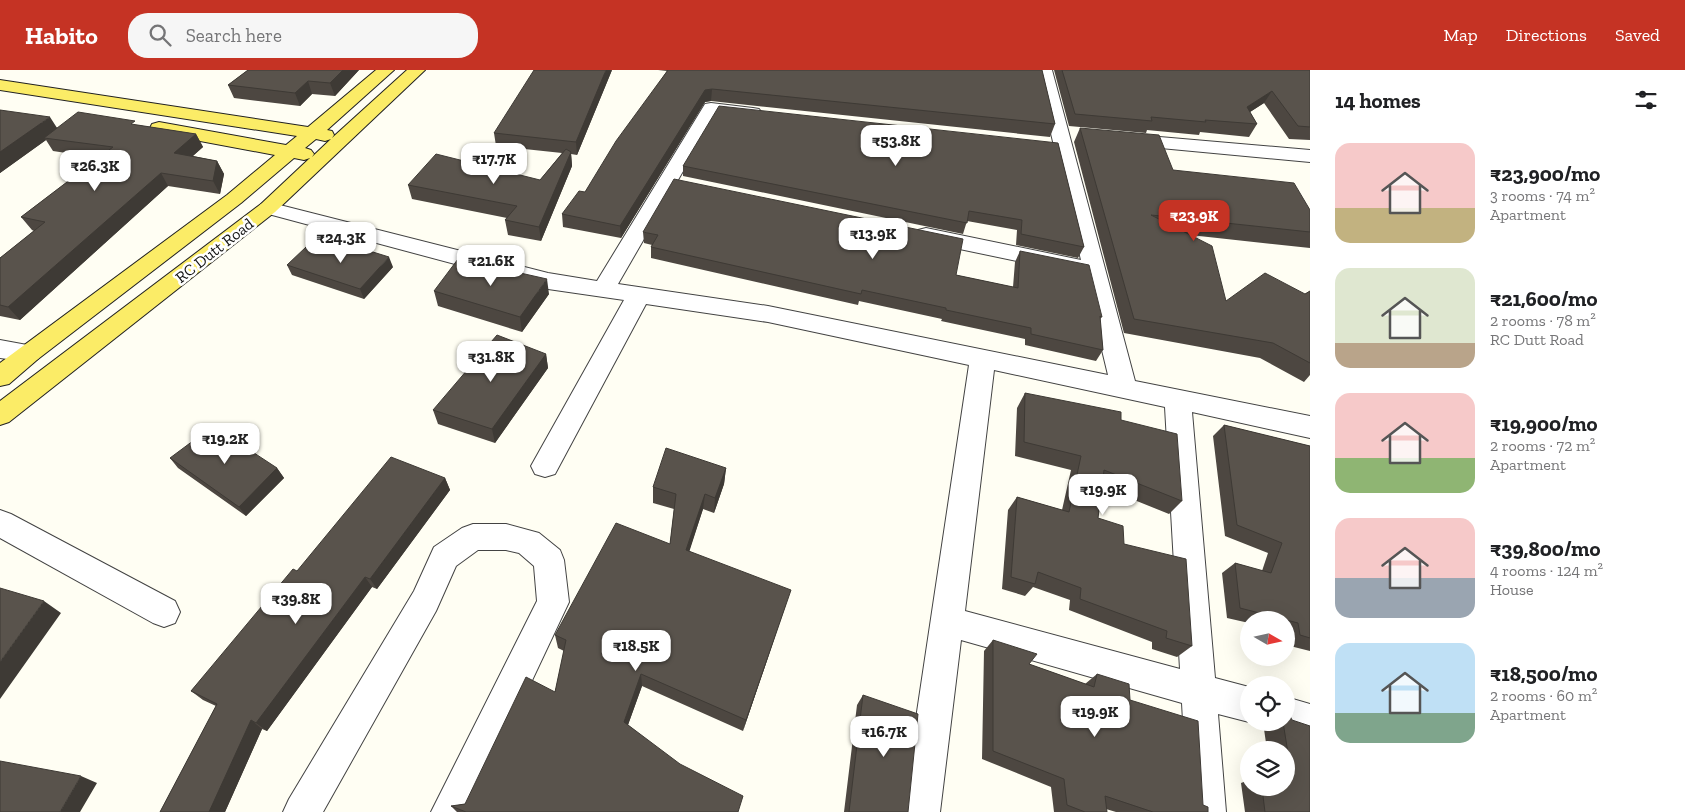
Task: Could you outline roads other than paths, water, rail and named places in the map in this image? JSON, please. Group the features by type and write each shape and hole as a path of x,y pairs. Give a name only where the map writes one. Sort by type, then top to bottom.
{"main road":[{"name":"RC Dutt Road","path":"0,377 29,353 234,199 386,70"},
{"name":"RC Dutt Road","path":"0,415 268,208 417,70"},
{"path":"0,84 343,138"},
{"path":"0,100 116,121"},
{"path":"146,126 323,157"}],"street":[{"path":"1044,70 1124,388"},
{"path":"603,289 677,183 711,108 770,114"},
{"path":"1106,138 1310,156"},
{"path":"268,208 548,281 768,314 1310,427"},
{"path":"910,232 1094,270"},
{"path":"545,466 639,295"},
{"path":"0,349 29,353"},
{"path":"921,812 983,359"},
{"path":"1178,399 1207,812"},
{"path":"0,524 164,612"},
{"path":"302,812 425,601 445,556 473,537 506,537 528,542 549,560 552,602 450,812"},
{"path":"947,622 1240,703"},
{"path":"1295,718 1310,722"}]}
